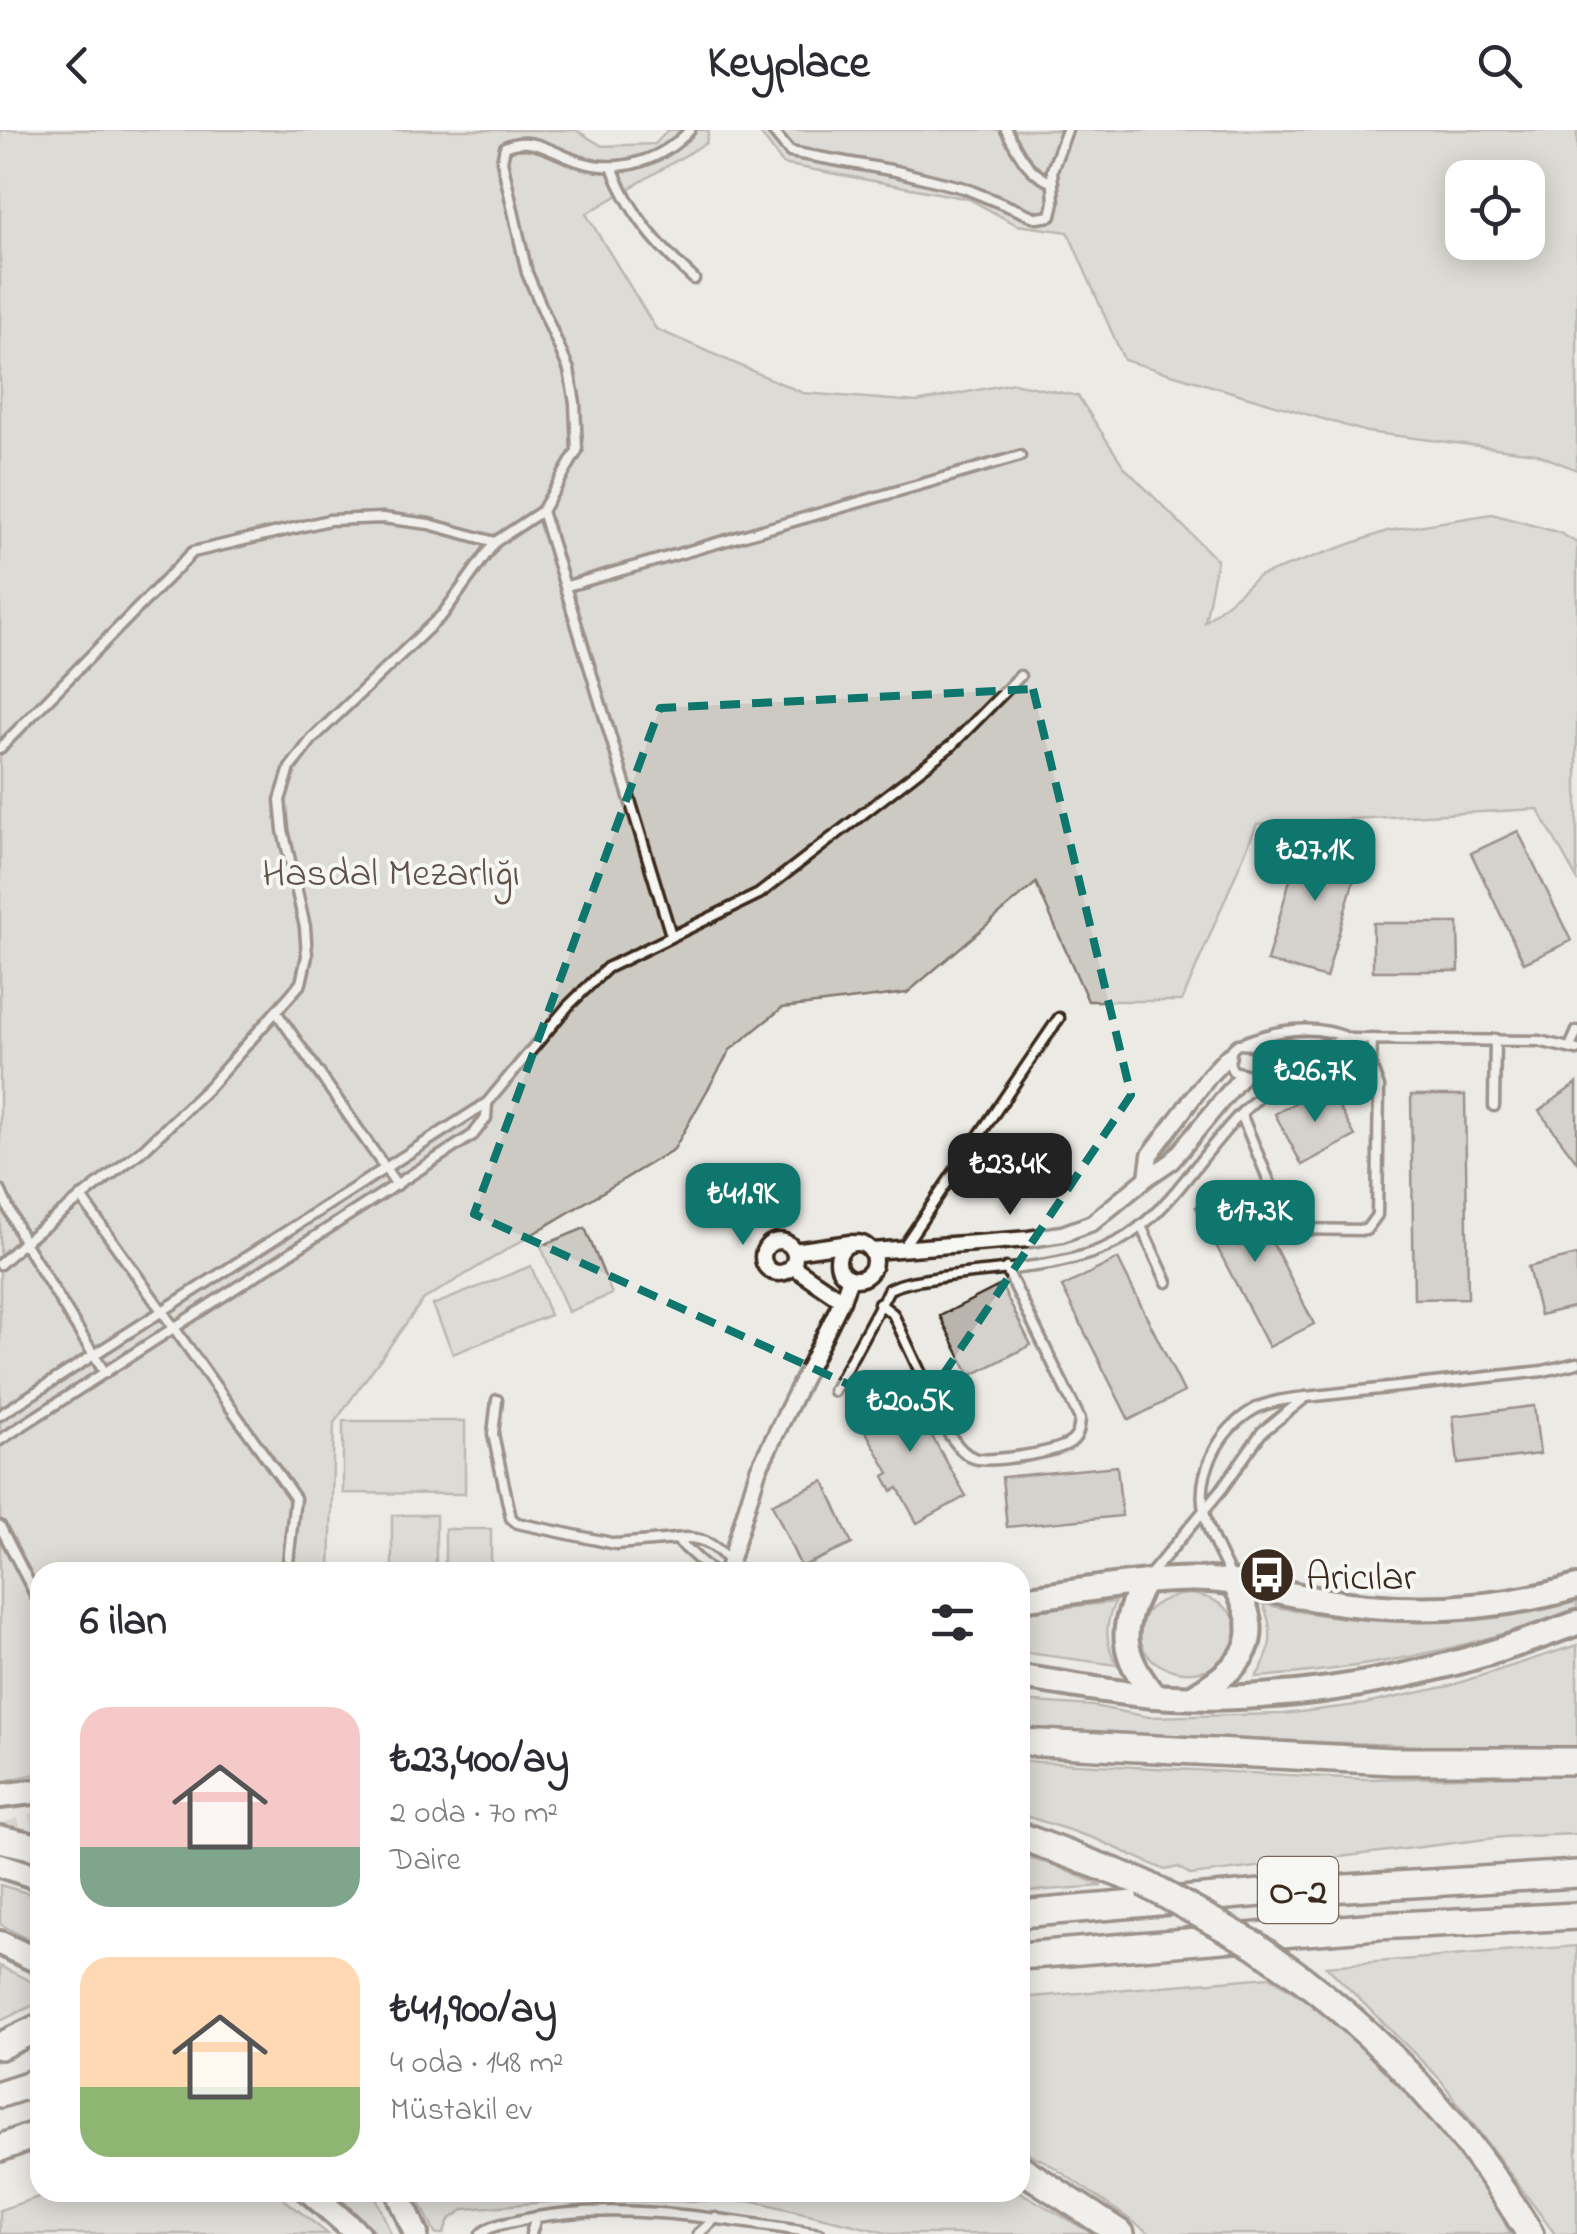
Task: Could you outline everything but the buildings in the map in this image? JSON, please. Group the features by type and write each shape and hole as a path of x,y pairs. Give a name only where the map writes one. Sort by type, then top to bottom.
{"highway":[{"path":"1030,1743 1393,1761 1577,1760"},
{"path":"0,1840 30,1846"},
{"path":"1030,1840 1144,1882 1256,1945 1301,1978 1390,2054 1442,2110 1484,2162 1530,2234"},
{"name":"O-2","path":"1030,1913 1262,1892 1577,1874"},
{"name":"O-2","path":"1030,1955 1377,1926 1577,1916"},
{"path":"0,2046 30,2032"},
{"path":"0,2094 30,2084"},
{"path":"0,2152 30,2138"},
{"path":"0,2152 30,2149"},
{"path":"1030,2175 1120,2234"}],"main road":[{"path":"1030,1597 1204,1580 1375,1608 1426,1609 1514,1602 1577,1587"},
{"path":"1191,1698 1235,1666 1249,1645 1252,1628 1248,1610 1233,1582"},
{"path":"1143,1584 1126,1622 1125,1642 1130,1660 1154,1696"},
{"path":"1030,1678 1191,1698 1311,1690 1419,1673 1483,1656 1577,1623"},
{"path":"0,1796 30,1792"},
{"path":"0,1865 30,1875"},
{"path":"0,1943 30,1957"},
{"path":"321,2202 358,2234"},
{"path":"402,2202 416,2234"}],"street":[{"path":"1147,1178 1150,1155 1228,1056"},
{"path":"842,1300 793,1258 850,1243 862,1244 872,1251 1062,1234 1092,1223 1172,1161 1242,1076"},
{"path":"850,1243 840,1251 838,1263 850,1278 860,1279 870,1273 872,1251"},
{"path":"727,1562 758,1470 850,1278"}],"lane":[{"path":"0,1264 144,1150 209,1087 301,983 307,956 305,927 282,830 280,800 290,768 312,739 443,614 494,542 542,511 577,451 575,403 568,370 527,273 502,161 505,147 530,143 580,162 612,167 643,162 675,146 690,130"},
{"path":"772,130 790,152 964,188 1037,218 1051,216 1052,170 1067,130"},
{"path":"1006,130 1027,167 1053,183"},
{"path":"612,167 635,217 658,246 694,279"},
{"path":"567,586 1020,456"},
{"path":"542,511 670,935"},
{"path":"0,748 192,552 329,520 429,524 494,542"},
{"path":"0,1415 486,1103 568,1006 607,968 759,894 952,745 1020,676"},
{"path":"276,1013 397,1185"},
{"path":"902,1248 1059,1018"},
{"path":"1350,1038 1317,1029 1286,1030 1243,1042 1228,1056 1232,1071 1242,1076 1296,1052 1350,1038 1539,1041 1573,1049 1577,1031"},
{"path":"1241,1114 1289,1229 1366,1230 1377,1215 1379,1087 1371,1066 1372,1038"},
{"path":"1494,1039 1494,1106"},
{"path":"1243,1042 1254,1045 1260,1054 1258,1070"},
{"path":"834,1392 889,1289 902,1283 1083,1258 1122,1240 1177,1190 1254,1099 1293,1076 1332,1066 1371,1066"},
{"path":"0,1440 473,1136 486,1118 486,1103"},
{"path":"0,1190 24,1242 104,1373"},
{"path":"80,1197 295,1498 289,1562"},
{"path":"1140,1226 1167,1282"},
{"path":"879,1304 893,1314 949,1434 960,1449 976,1459 1058,1450 1072,1441 1080,1418 1006,1268"},
{"path":"1233,1582 1208,1530 1202,1484 1211,1457 1239,1420 1254,1410 1278,1400 1543,1371 1577,1363"},
{"path":"1143,1584 1262,1432 1306,1397"},
{"path":"497,1400 493,1434 511,1518 616,1544 697,1538 716,1546 721,1562"},
{"path":"0,1526 30,1584"},
{"path":"676,1539 712,1562"},
{"path":"482,2234 488,2228 536,2216 626,2212 716,2218 816,2234"},
{"path":"531,2234 536,2216"},
{"path":"698,2234 716,2218"}],"highlighted area":[{"path":"1033,689 1131,1095 916,1415 474,1214 660,708"}],"green space":[{"name":"Hasdal Mezarlığı","path":"0,130 576,130 602,146 655,144 668,130 709,130 706,143 586,214 656,329 803,393 917,402 1013,383 1078,396 1124,467 1217,560 1205,622 1259,576 1387,531 1492,514 1560,533 1577,543 1577,879 1538,809 1257,824 1182,1001 1088,1001 1036,883 907,993 782,1008 730,1050 674,1149 423,1300 334,1423 330,1562 30,1562 30,1775 0,1782"},
{"path":"758,130 1577,130 1577,470 1535,453 1367,432 1124,360 1068,232 1017,225 969,199 783,164"},
{"path":"585,1228 612,1294 568,1312 541,1246"},
{"path":"531,1266 550,1315 453,1354 433,1305"},
{"path":"343,1421 465,1421 465,1494 343,1493"},
{"path":"392,1515 436,1515 436,1562 392,1562"},
{"path":"445,1529 491,1529 491,1562 445,1562"},
{"path":"1187,1594 1222,1605 1238,1628 1239,1641 1234,1653 1206,1670 1182,1672 1163,1666 1149,1656 1141,1642 1139,1627 1146,1613 1162,1601"},
{"path":"1577,1600 1577,1608 1460,1646 1338,1669 1256,1677 1270,1642 1263,1604 1342,1618 1420,1622 1499,1616"},
{"path":"1115,1602 1107,1634 1117,1665 1030,1653 1030,1611"},
{"path":"1577,1645 1577,1752 1030,1730 1030,1702 1093,1706 1149,1717 1284,1714 1365,1704 1449,1686"},
{"path":"1030,1762 1363,1779 1577,1775 1577,1834 1503,1837 1191,1875 1178,1867 1165,1870 1096,1839 1030,1817"},
{"path":"1030,1859 1054,1865 1102,1886 1030,1891"},
{"path":"0,1885 30,1894 30,1940 0,1924"},
{"path":"1577,1946 1577,2234 1555,2234 1440,2079 1326,1966"},
{"path":"0,1966 30,1981 30,2007 0,2021"},
{"path":"1270,1977 1321,2010 1387,2067 1491,2194 1510,2234 1151,2234 1030,2154 1030,1997"},
{"path":"1030,2198 1093,2234 891,2234 758,2202 1030,2202"},
{"path":"30,2200 287,2202 328,2234 0,2234 0,2210"},
{"path":"344,2202 378,2202 391,2234 377,2234"},
{"path":"420,2202 546,2202 465,2209 449,2220 443,2234 435,2234"}],"tunnel":[{"path":"0,1835 30,1825"}],"place":[{"name":"Aricılar","path":"1267,1575"}]}
